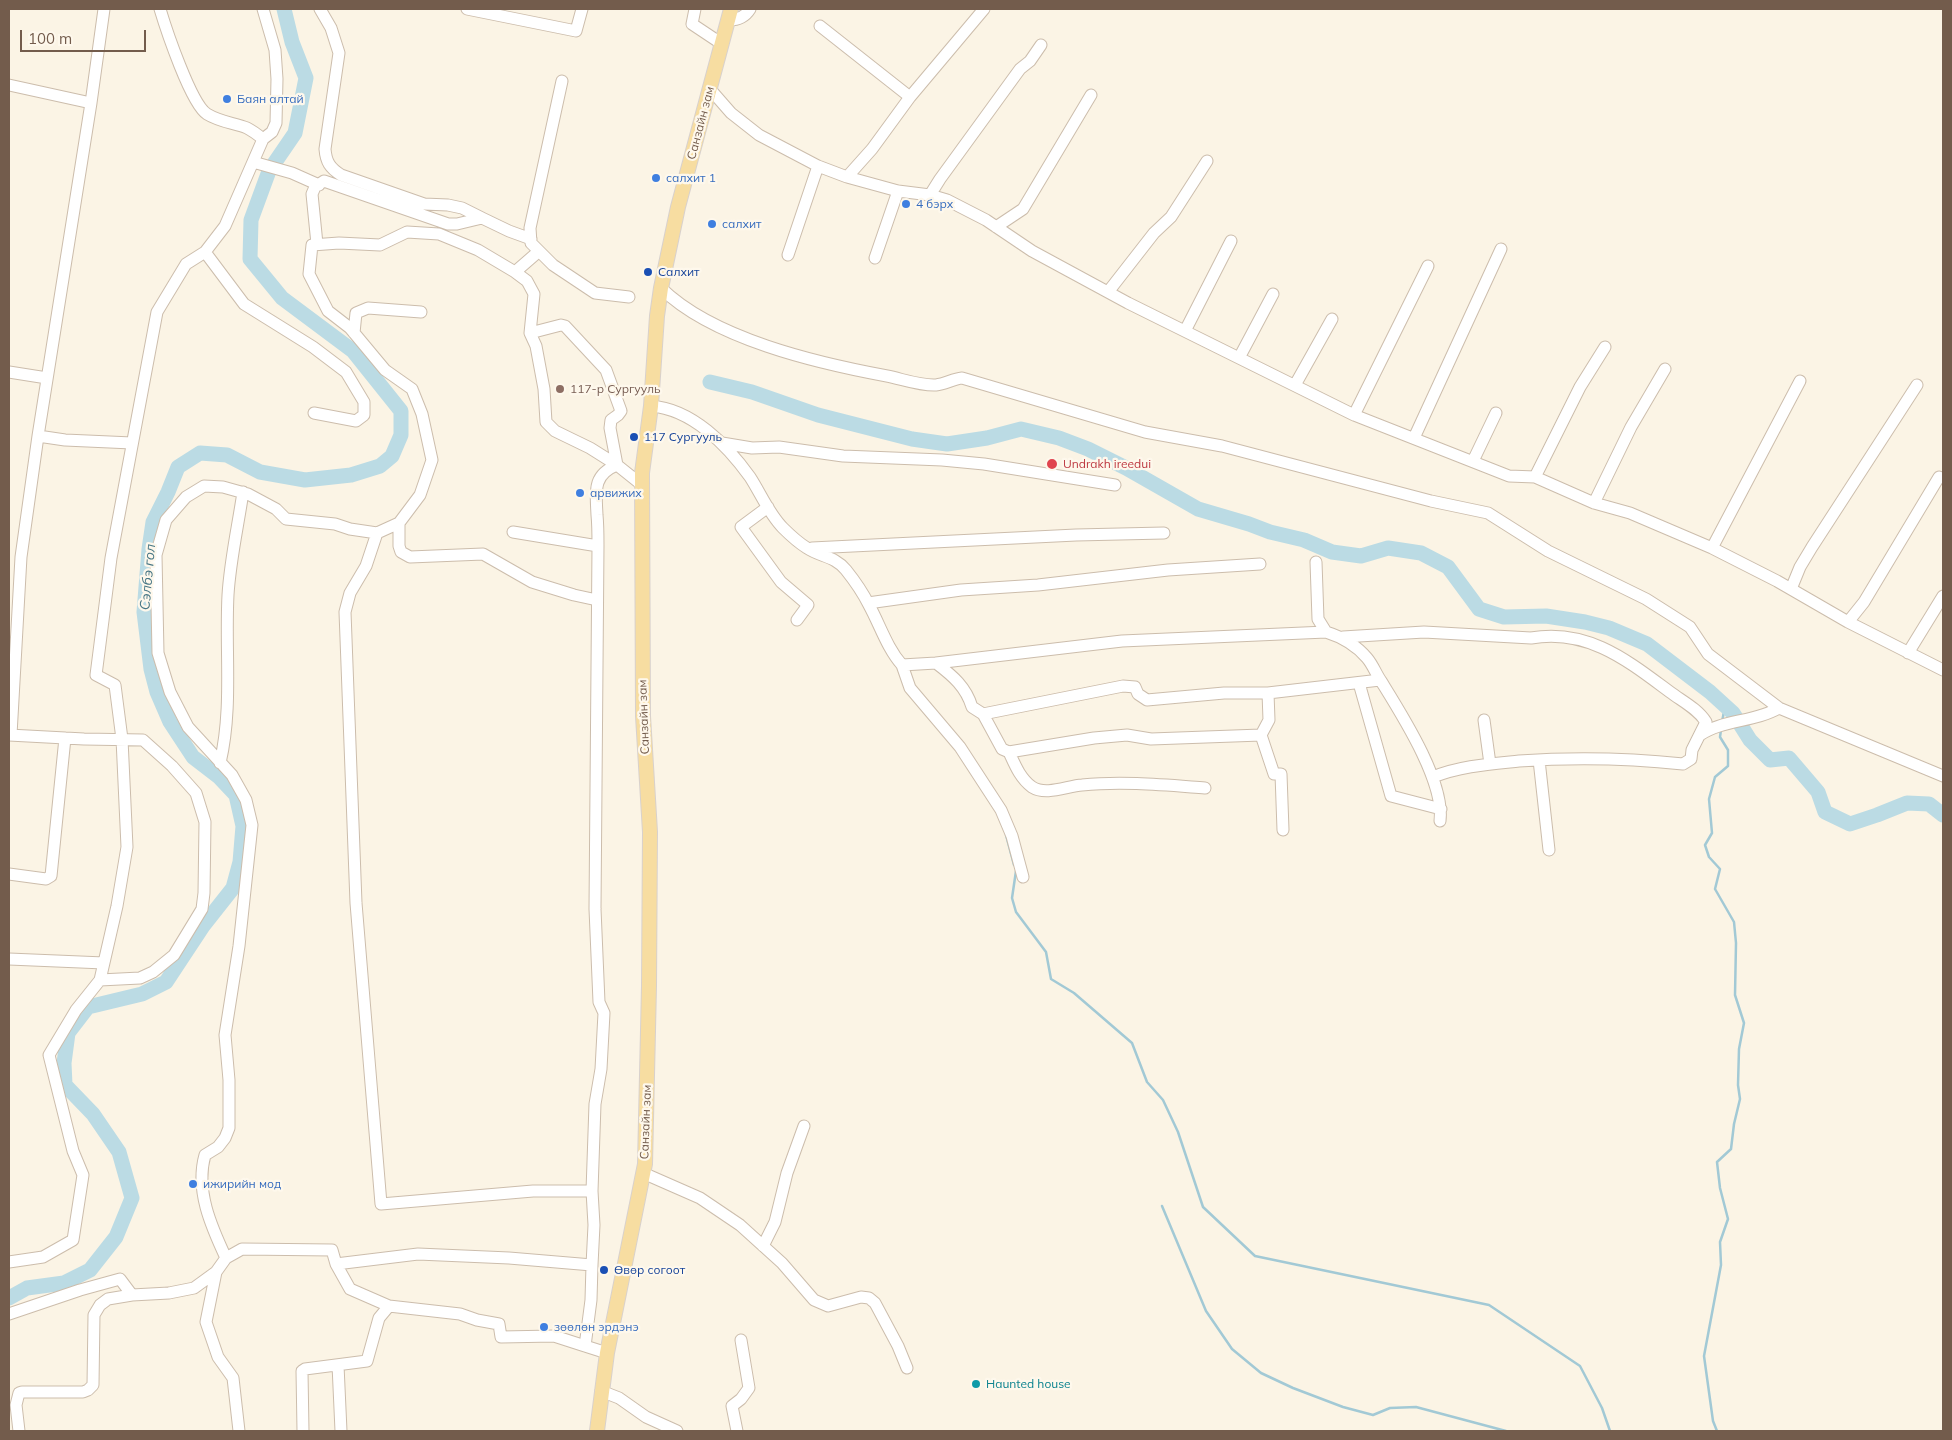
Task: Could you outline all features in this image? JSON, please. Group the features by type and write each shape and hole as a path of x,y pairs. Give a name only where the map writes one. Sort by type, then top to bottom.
{"main road":[{"name":"Санзайн зам","path":"597,1431 607,1353 645,1164 650,986 650,832 643,716 642,485 651,406 657,316 678,207 730,14"}],"street":[{"path":"100,980 140,978 153,972 174,956 202,909 205,822 196,794 172,766 143,740 10,735 21,556 104,9"},
{"path":"160,9 166,29 192,92 204,113 215,119 246,128 263,139"},
{"path":"9,1262 43,1257 73,1240 83,1176 73,1151 49,1055 76,1010 100,980 117,906 127,847 122,738 115,685 96,675 111,558 157,312 186,264 205,252 225,226 263,139 272,132 276,123 274,50 264,9"},
{"path":"320,9 334,34 339,53 325,149 327,162 331,167 341,175 424,204 448,205 462,208 509,231 531,239"},
{"path":"467,9 576,31 582,9"},
{"path":"695,9 692,24 722,44"},
{"path":"730,14 735,20 747,14 750,9"},
{"path":"847,177 877,142 910,97 984,9"},
{"path":"820,26 910,97"},
{"path":"930,195 1020,69 1030,61 1041,45"},
{"path":"562,80 530,228 531,243 552,265 595,293 629,297"},
{"path":"9,85 91,103"},
{"path":"710,89 731,113 758,135 818,166 847,177 898,191 930,195 952,202 986,220 1032,251 1108,292 1354,415 1508,476 1535,476 1594,503 1630,513 1712,548 1791,589 1848,622 1943,670"},
{"path":"996,227 1023,209 1091,95"},
{"path":"1108,292 1154,233 1171,218 1207,160"},
{"path":"253,162 292,173 319,185"},
{"path":"788,255 818,166"},
{"path":"316,244 312,194 315,187 324,181 448,224 482,218"},
{"path":"875,258 898,191"},
{"path":"226,1258 207,1212 202,1167 205,1155 218,1147 225,1138 229,1128 229,1080 225,1036 239,946 252,825 246,800 232,774 220,764 188,727 170,692 158,653 156,555 166,520 186,497 204,486 223,487 243,492 276,509 286,519 335,524 377,534 399,523 420,495 432,460 422,414 412,389 385,370 354,333 328,311 309,274 312,245 339,243 380,245 407,232 439,234 478,250 515,272 527,281 534,294 530,333 536,346 544,389 546,422 555,432 590,448 617,465 642,485"},
{"path":"1185,331 1231,241"},
{"path":"1414,438 1501,249"},
{"path":"205,252 244,304 313,347 346,372 364,402 364,415 356,421 314,413"},
{"path":"515,272 538,252"},
{"path":"1354,415 1428,266"},
{"path":"661,288 690,311 751,342 807,358 874,374 935,385 962,378 1144,432 1222,446 1431,501 1488,513 1548,551 1646,599 1690,627 1708,654 1779,708 1943,776"},
{"path":"1239,358 1273,294"},
{"path":"354,333 356,313 368,308 421,312"},
{"path":"1295,385 1332,319"},
{"path":"530,333 561,325 565,326 606,370 621,410 611,420 610,428 617,465"},
{"path":"1535,476 1580,387 1605,347"},
{"path":"1594,503 1631,426 1665,369"},
{"path":"9,372 47,378"},
{"path":"1712,548 1800,381"},
{"path":"1791,589 1800,567 1812,547 1917,385"},
{"path":"651,406 663,407 685,416 722,443 750,477 768,507 783,527 807,548 835,559 845,569 868,603 894,656 902,665 910,688 960,747 1001,810 1012,836 1023,877"},
{"path":"1473,461 1496,413"},
{"path":"38,436 65,440 132,443"},
{"path":"722,443 752,448 779,447 843,456 942,460 984,464 1114,485"},
{"path":"585,1346 591,1300 595,1104 601,1069 604,1014 599,1002 595,910 598,546 595,492 601,476 608,469 617,465"},
{"path":"1848,622 1864,602 1939,477"},
{"path":"220,764 227,721 229,588 243,492"},
{"path":"768,507 741,527 781,582 808,604 797,620"},
{"path":"399,523 398,546 401,552 410,556 483,554 532,582 597,600"},
{"path":"513,532 598,546"},
{"path":"807,548 1076,535 1164,533"},
{"path":"377,534 366,566 350,593 345,612 356,904 381,1204 533,1191 592,1191"},
{"path":"1316,562 1318,619 1326,632"},
{"path":"868,603 962,590 1038,585 1168,570 1260,564"},
{"path":"1908,653 1943,596"},
{"path":"902,665 936,663 1122,641 1326,632 1343,637 1424,632 1531,638 1543,636 1585,640 1624,658 1706,722 1692,750 1690,759 1683,764 1595,757 1490,764 1433,777"},
{"path":"1343,637 1368,658 1402,714 1433,777 1440,815 1391,796 1358,683"},
{"path":"936,663 957,679 969,697 972,708 983,714 1002,749 1009,752 1094,738 1127,735 1151,739 1261,735"},
{"path":"983,714 1129,685 1134,687 1138,694 1147,700 1224,693 1268,693 1380,680"},
{"path":"1268,693 1269,720 1261,735 1274,774 1281,774 1283,830"},
{"path":"1700,735 1710,728 1738,722 1772,712 1779,708"},
{"path":"1484,720 1490,764"},
{"path":"9,874 46,879 51,876 66,738"},
{"path":"1009,752 1018,772 1032,787 1038,789 1047,790 1081,785 1148,783 1205,788"},
{"path":"1539,760 1549,850"},
{"path":"9,958 104,963"},
{"path":"763,1246 775,1222 787,1172 804,1126"},
{"path":"643,1173 700,1198 740,1225 782,1263 814,1300 828,1306 861,1297 869,1298 875,1303 898,1346 907,1368"},
{"path":"19,1431 16,1405 19,1394 22,1392 83,1392 93,1385 94,1315 100,1305 108,1299 132,1295 169,1293 194,1288 216,1272 226,1258 242,1249 332,1250 336,1264 350,1289 388,1306 460,1314 499,1324 501,1337 554,1336 607,1353"},
{"path":"336,1264 418,1254 509,1258 592,1265"},
{"path":"216,1272 206,1322 218,1357 233,1378 239,1431"},
{"path":"9,1314 80,1290 120,1279 132,1295"},
{"path":"303,1431 302,1371 305,1369 367,1361 380,1318 388,1306"},
{"path":"737,1431 732,1406 741,1399 749,1388 741,1340"},
{"path":"338,1365 341,1431"},
{"path":"602,1390 619,1398 646,1418 677,1431"}],"waterway":[{"name":"Сэлбэ гол","path":"9,1298 27,1288 64,1283 90,1270 116,1237 132,1198 119,1152 93,1114 65,1085 64,1063 68,1033 88,1007 142,994 166,982 203,926 233,888 240,862 243,826 236,795 219,777 193,757 170,722 157,692 151,669 144,612 153,522 178,467 200,453 227,455 260,472 305,480 351,475 380,466 392,456 401,435 401,411 353,351 282,298 250,259 251,220 269,171 295,133 306,78 292,42 284,9"},
{"path":"710,382 752,392 818,415 912,439 947,444 987,438 1021,429 1059,438 1088,449 1126,468 1198,509 1270,532 1304,540 1332,552 1361,556 1388,548 1421,553 1448,567 1479,609 1504,617 1546,616 1585,622 1609,628 1647,644 1710,692 1733,713 1750,740 1770,760 1789,758 1818,792 1825,812 1850,824 1907,803 1929,804 1943,815"},
{"path":"1722,722 1725,706"},
{"path":"1717,1431 1713,1421 1704,1356 1721,1265 1720,1242 1728,1219 1720,1188 1717,1162 1731,1149 1740,1099 1738,1085 1739,1049 1744,1023 1735,995 1736,943 1734,922 1715,889 1720,869 1709,857 1705,845 1712,833 1709,799 1715,777 1728,766 1728,750 1720,737 1721,730"},
{"path":"1006,835 1014,865"},
{"path":"1016,871 1012,898 1016,912 1046,952 1051,979 1074,993 1132,1043 1147,1082 1163,1100 1178,1132 1203,1207 1255,1256 1489,1305 1580,1366 1602,1408 1610,1431"},
{"path":"1162,1206 1206,1311 1232,1349 1261,1373 1293,1388 1343,1407 1373,1415 1390,1408 1416,1407 1506,1431"}],"place":[{"name":"Баян алтай","path":"227,99"},
{"name":"салхит 1","path":"656,178"},
{"name":"4 бэрх","path":"906,204"},
{"name":"салхит","path":"712,224"},
{"name":"Салхит","path":"648,272"},
{"name":"117-р Сургууль","path":"560,389"},
{"name":"117 Сургууль","path":"634,437"},
{"name":"Undrakh ireedui","path":"1052,464"},
{"name":"арвижих","path":"580,493"},
{"name":"ижирийн мод","path":"193,1184"},
{"name":"Өвөр согоот","path":"604,1270"},
{"name":"зөөлөн эрдэнэ","path":"544,1327"},
{"name":"Haunted house","path":"976,1384"}]}
